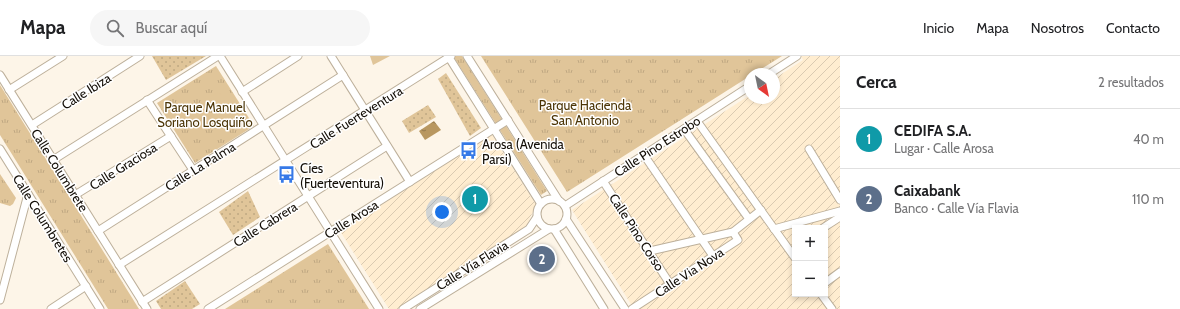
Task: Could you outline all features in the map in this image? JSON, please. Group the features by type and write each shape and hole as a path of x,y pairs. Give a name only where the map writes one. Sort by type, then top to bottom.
{"street":[{"path":"9,90 63,56"},
{"name":"Calle Ibiza","path":"32,125 140,56"},
{"path":"53,160 219,56 379,309"},
{"path":"242,92 298,56"},
{"path":"331,56 410,182"},
{"path":"468,56 558,201 565,206 566,219 625,309"},
{"path":"778,68 797,56"},
{"path":"449,57 541,204"},
{"name":"Calle Fuerteventura","path":"119,265 366,111 449,57"},
{"name":"Calle Columbrete","path":"0,75 147,309"},
{"name":"Calle La Palma","path":"98,231 343,75"},
{"name":"Calle Pino Estrobo","path":"565,206 744,90"},
{"path":"148,100 193,170"},
{"name":"Calle Arosa","path":"208,309 508,120"},
{"path":"697,121 774,229 792,248"},
{"path":"684,129 749,219"},
{"name":"Calle Graciosa","path":"75,195 170,136"},
{"name":"Calle Cabrera","path":"142,302 387,146"},
{"path":"809,148 840,200"},
{"name":"Calle Columbretes","path":"0,149 100,309"},
{"path":"644,155 714,256"},
{"name":"Calle Pino Corso","path":"603,181 650,251 670,284"},
{"path":"0,300 28,194"},
{"path":"558,201 550,200 541,204 538,208 537,217 542,225 552,229 604,309"},
{"path":"650,251 733,232 761,210"},
{"path":"774,229 840,211"},
{"name":"Calle Vía Flavia","path":"403,309 529,229 537,217"},
{"path":"828,225 840,217"},
{"path":"552,229 562,225 566,219"},
{"name":"Calle Vía Flavia","path":"420,309 552,229"},
{"name":"Calle Via Nova","path":"632,309 738,240 733,232"},
{"path":"828,281 840,272"},
{"path":"51,309 86,286"},
{"path":"823,297 832,309"}],"shaded area":[{"path":"801,56 840,56 840,309 634,309 572,210 744,99 744,104 780,104 780,75 803,60"},
{"path":"492,135 536,205 525,229 398,309 389,309 340,231"}],"green space":[{"path":"152,56 206,56 166,80"},
{"path":"370,56 390,56 373,65"},
{"path":"453,56 462,56 547,191 541,195"},
{"name":"Parque Hacienda San Antonio","path":"481,56 782,56 763,68 744,68 744,80 567,192"},
{"name":"Parque Manuel Soriano Losquiño","path":"216,66 254,126 195,163 157,103"},
{"path":"446,73 481,128 470,136 438,79"},
{"path":"0,85 139,309 108,309 0,135"},
{"path":"219,92 231,109 221,115 210,97"},
{"path":"428,105 436,117 409,133 402,121"},
{"path":"0,174 16,198 10,206 0,203"},
{"path":"248,191 260,217 233,235 219,212"},
{"path":"328,244 369,309 225,309"},
{"path":"185,281 200,304 192,309 161,309 156,301"}],"water":[{"path":"434,121 441,130 425,140 419,131"}],"place":[{"name":"Arosa (Avenida Parsi)","path":"469,151"},
{"name":"Cíes (Fuerteventura)","path":"287,175"},
{"name":"CEDIFA S.A.","path":"475,199"},
{"name":"Caixabank","path":"542,259"}]}
